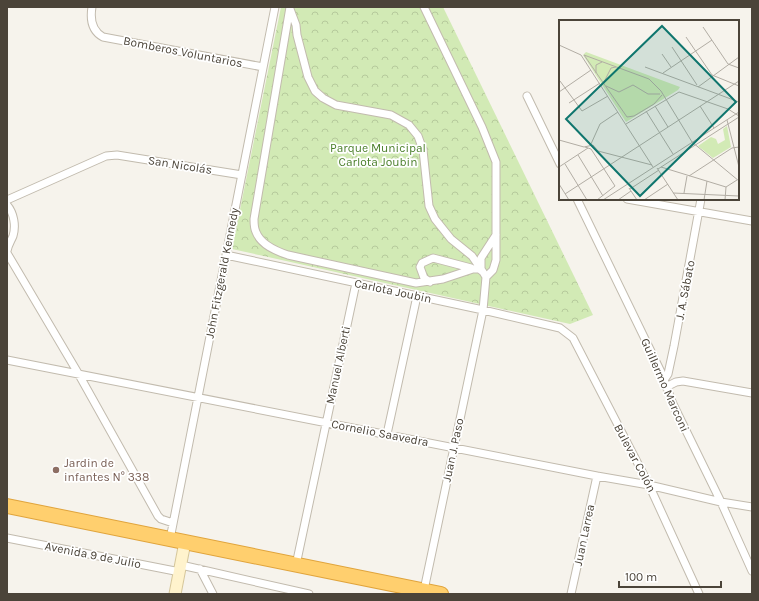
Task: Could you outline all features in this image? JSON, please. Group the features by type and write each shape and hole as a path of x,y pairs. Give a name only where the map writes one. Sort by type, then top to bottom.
{"highway":[{"path":"7,506 423,592 441,594"}],"street":[{"name":"Bomberos Voluntarios","path":"92,7 91,20 94,30 103,37 263,67"},
{"name":"John Fitzgerald Kennedy","path":"170,539 275,7"},
{"path":"290,8 254,219 256,232 261,240 273,250 288,255 416,283 430,282 481,271 493,270 496,260 497,234 496,162 482,127 424,7"},
{"path":"290,8 296,25 297,35 308,77 315,91 323,98 336,105 391,115 409,125 418,136 423,150 429,206 435,219 451,239 472,256 481,271"},
{"path":"527,96 559,162"},
{"name":"San Nicolás","path":"7,200 106,156 118,155 242,175"},
{"name":"Guillermo Marconi","path":"577,200 665,384 672,404 721,502 752,571"},
{"path":"635,200 752,222"},
{"name":"J. A. Sábato","path":"665,384 674,346 701,200"},
{"path":"7,205 10,208 14,220 14,233 7,252 78,373 158,516 161,519 173,523"},
{"path":"481,271 481,258 497,234"},
{"name":"Carlota Joubin","path":"226,255 560,328"},
{"path":"430,282 424,278 420,267 426,260 433,258 481,271"},
{"name":"Juan J. Paso","path":"423,592 483,310 481,271"},
{"name":"Manuel Alberti","path":"296,565 356,283"},
{"path":"387,434 417,296"},
{"name":"Bulevar Colón","path":"560,328 573,338 649,485 699,594"},
{"name":"Cornelio Saavedra","path":"7,360 649,485 752,508"},
{"path":"665,384 683,381 752,393"},
{"name":"Juan Larrea","path":"571,594 597,476"},
{"name":"Avenida 9 de Julio","path":"7,538 180,568 200,569 309,594"},
{"path":"175,594 185,542"},
{"path":"200,569 213,594"}],"green space":[{"name":"Parque Municipal Carlota Joubin","path":"281,7 443,7 593,315 570,324 232,249"}],"place":[{"name":"Jardin de infantes N° 338","path":"56,470"}]}
